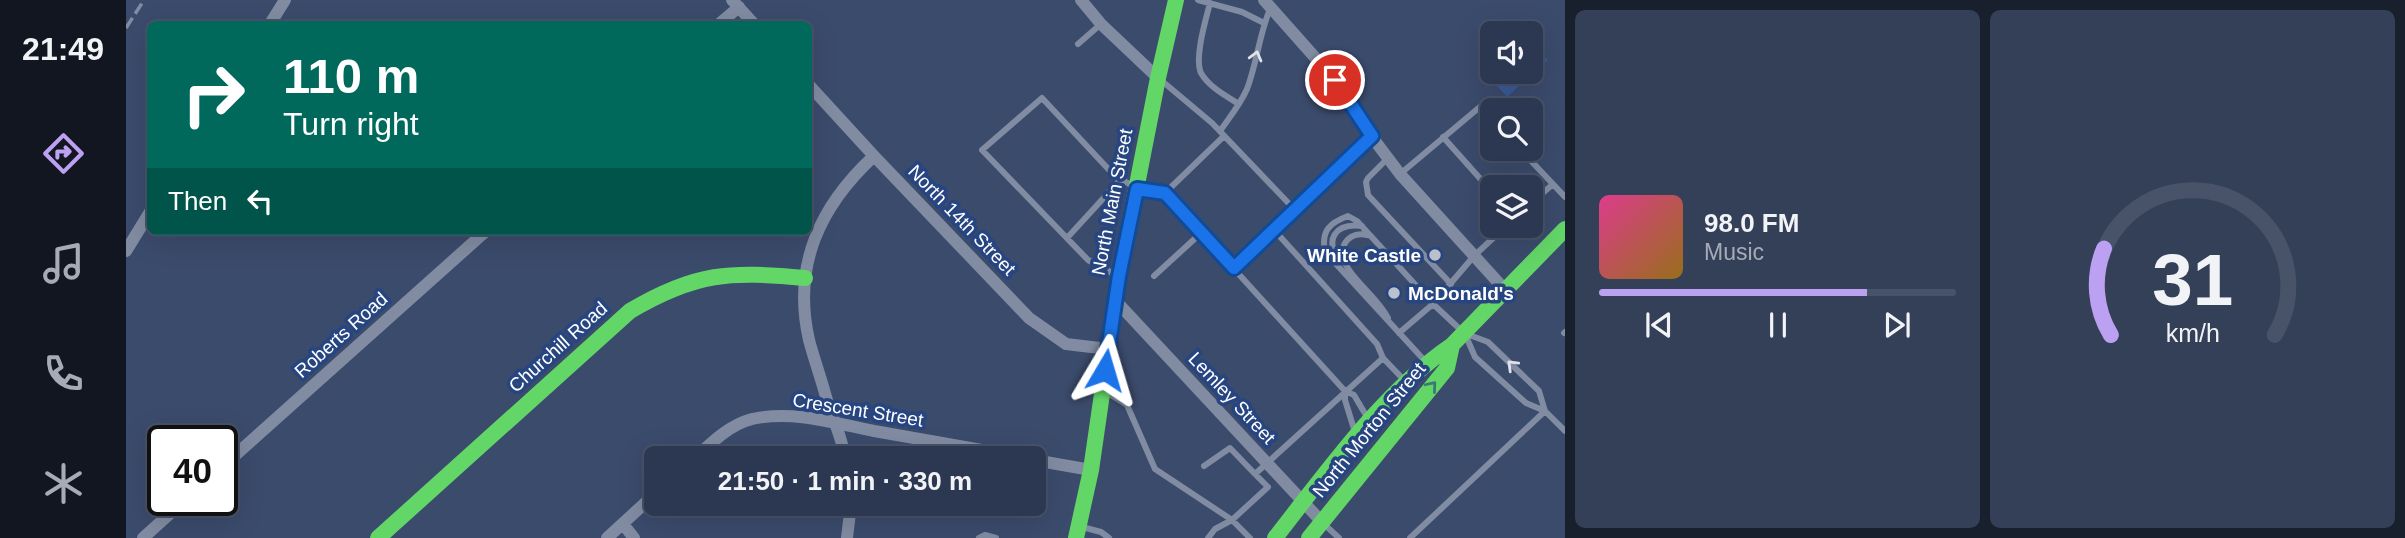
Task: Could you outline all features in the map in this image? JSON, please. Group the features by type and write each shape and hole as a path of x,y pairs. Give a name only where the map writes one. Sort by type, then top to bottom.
{"street":[{"path":"272,21 285,0"},
{"path":"1081,0 1101,24 1158,78"},
{"name":"North Main Street","path":"1078,532 1091,470 1119,276 1176,0"},
{"path":"721,21 735,4 751,21"},
{"path":"1267,4 1335,80 1387,159 1506,291"},
{"name":"North 14th Street","path":"812,88 1029,318 1066,344 1108,349"},
{"path":"843,446 809,340 805,278 816,232 831,203 850,177 874,156"},
{"path":"126,251 147,217"},
{"name":"North Morton Street","path":"1275,538 1356,435 1427,363 1452,345 1565,229"},
{"name":"Roberts Road","path":"238,453 482,235"},
{"name":"Churchill Road","path":"378,538 630,311 647,300 703,277 753,273 805,278"},
{"name":"Lemley Street","path":"1115,300 1321,521"},
{"name":"North Morton Street","path":"1309,538 1447,368 1452,345"},
{"name":"Crescent Street","path":"709,446 724,433 750,420 771,417 808,417 960,446"},
{"path":"1354,480 1352,470 1371,437 1370,422"},
{"path":"1046,462 1091,470"},
{"path":"607,538 644,504"},
{"path":"144,538 168,516"},
{"path":"847,538 850,516"},
{"path":"623,524 634,538"}],"lane":[{"path":"1198,0 1242,12 1264,23"},
{"path":"1210,3 1199,56 1200,72 1212,86 1239,104"},
{"path":"1165,193 1222,133 1239,104 1247,89 1267,4"},
{"path":"1078,44 1101,24"},
{"path":"1158,78 1222,133 1296,211"},
{"path":"1119,276 1088,260 982,150 1042,98 1112,173 1137,189 1165,193 1345,391 1354,395 1370,422"},
{"path":"1400,174 1480,106"},
{"path":"1234,268 1372,136"},
{"path":"1443,137 1480,178"},
{"path":"1387,159 1368,178 1368,195 1451,284"},
{"path":"1531,161 1565,197"},
{"path":"1067,238 1121,179"},
{"path":"1543,193 1552,185"},
{"path":"1427,363 1325,252 1323,239 1326,230 1338,219 1348,216 1362,226 1433,304 1464,332 1489,342 1539,391 1545,411"},
{"path":"1362,226 1347,226 1339,230 1332,239 1332,250 1382,306 1393,327"},
{"path":"1275,231 1377,344 1382,358 1407,383"},
{"path":"1154,276 1201,233"},
{"path":"1346,267 1341,253 1346,241 1356,233 1372,237"},
{"path":"1399,333 1433,304 1493,238"},
{"path":"1464,332 1475,357 1526,404 1545,411 1565,431"},
{"path":"1255,474 1382,358"},
{"path":"1103,390 1127,405 1156,469 1232,520 1250,538"},
{"path":"1345,391 1345,400 1356,435"},
{"path":"1410,538 1545,411"},
{"path":"1204,466 1230,448 1268,487 1232,520 1215,528 1208,538"},
{"path":"1321,521 1339,538"},
{"path":"1078,532 1101,531 1108,538"},
{"path":"979,538 985,535 996,538"}],"shaded area":[{"path":"1495,84 1521,84 1507,97"}],"railway":[{"path":"126,28 144,0"}],"traffic: fast":[{"path":"1076,538 1091,470 1119,276 1176,0"},
{"path":"1275,538 1379,410 1402,386 1452,345 1565,229"},
{"path":"378,538 630,311 675,288 714,277 755,275 805,278"},
{"path":"1309,538 1447,368 1452,345"}],"place":[{"name":"White Castle","path":"1435,255"},
{"name":"McDonald's","path":"1394,293"}],"route":[{"path":"1105,370 1119,276 1137,189 1165,193 1234,268 1372,136 1335,80"}]}
